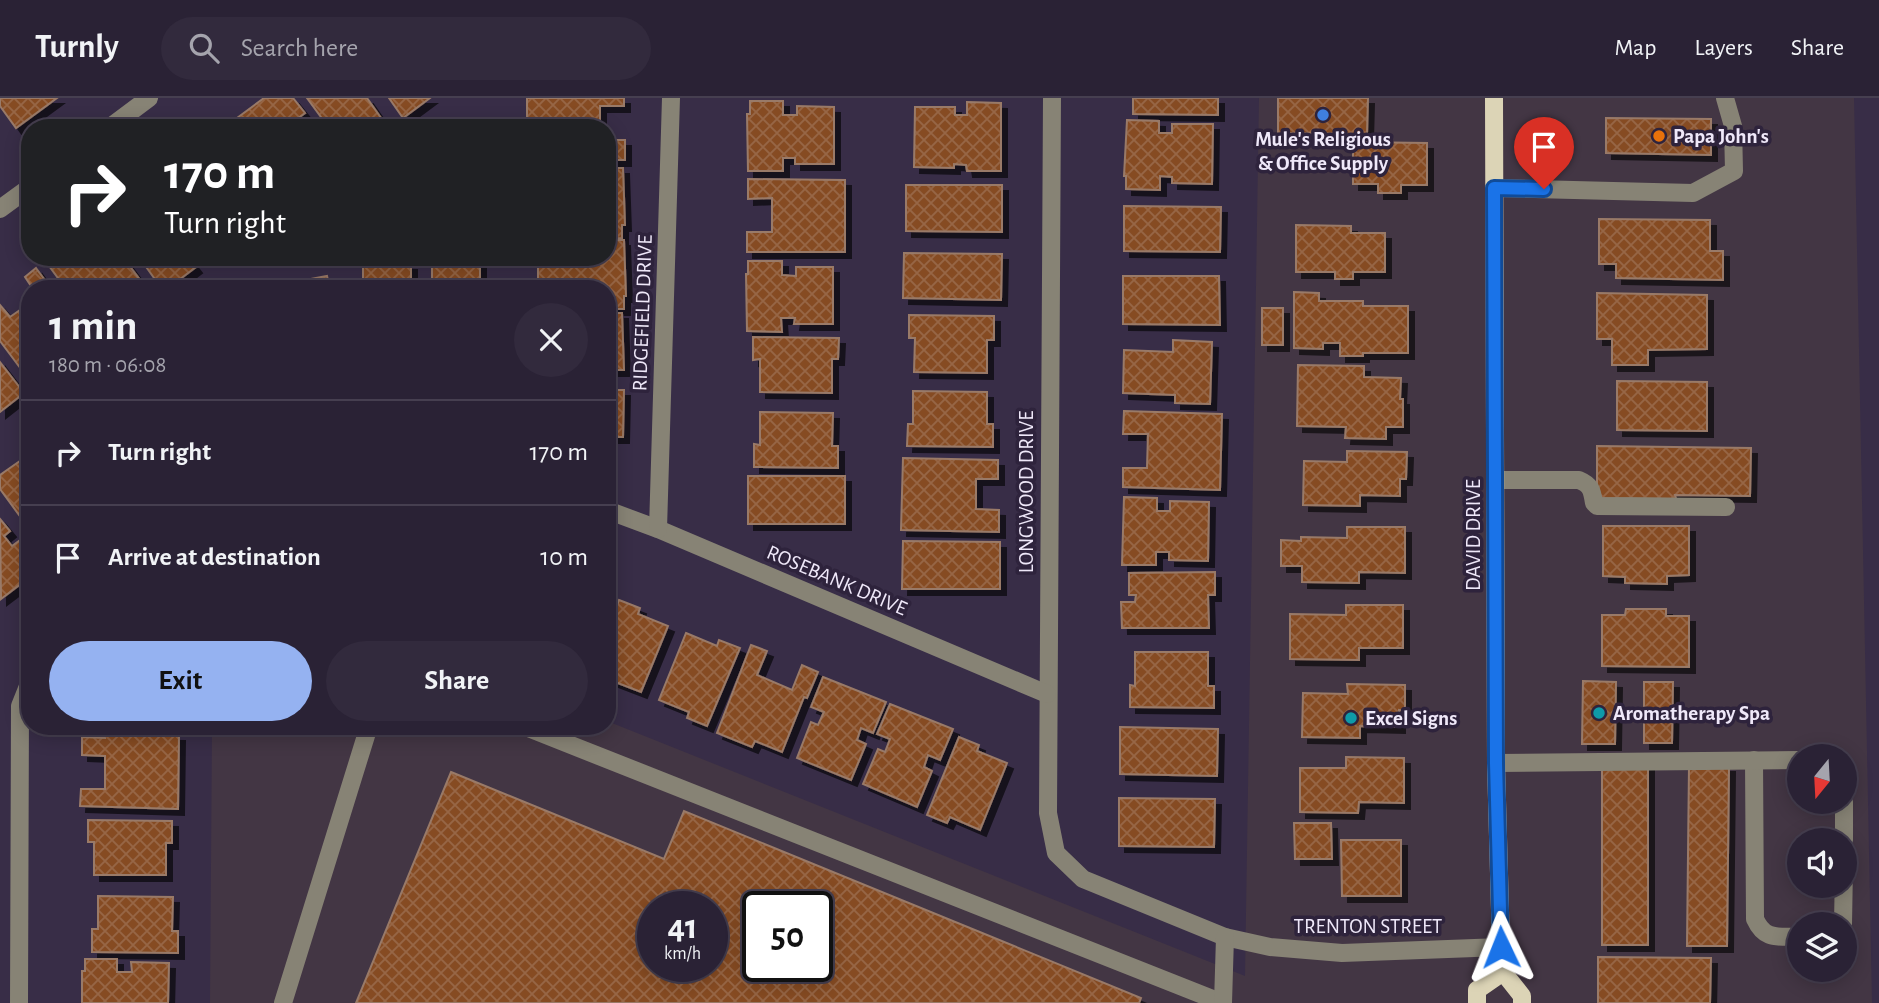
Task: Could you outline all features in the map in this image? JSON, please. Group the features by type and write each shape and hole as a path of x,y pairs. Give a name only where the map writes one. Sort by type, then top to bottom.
{"main road":[{"name":"DAVID DRIVE","path":"1495,98 1496,763 1501,947 1503,972 1522,996 1522,1003"},
{"path":"1477,1003 1477,990 1503,972"}],"street":[{"path":"121,119 149,98"},
{"name":"RIDGEFIELD DRIVE","path":"658,529 671,98"},
{"name":"LONGWOOD DRIVE","path":"1052,98 1048,813 1056,853 1080,876"},
{"path":"1494,188 1693,193 1734,171 1734,126 1725,98"},
{"path":"0,209 21,194"},
{"path":"1495,480 1579,480 1592,489 1597,506 1726,507"},
{"name":"ROSEBANK DRIVE","path":"616,513 1048,694"},
{"path":"19,1003 21,704"},
{"path":"284,1003 366,735"},
{"path":"546,735 1223,1003 1225,937"},
{"path":"1755,760 1755,919 1760,930 1769,936 1787,937"},
{"path":"1496,763 1787,760"},
{"name":"TRENTON STREET","path":"1080,876 1225,937 1270,947 1342,953 1501,947"}],"shaded area":[{"path":"1259,98 1854,98 1872,1003 210,1003 212,735 616,735 616,725 1245,976"}],"building":[{"path":"0,98 57,98 28,119 21,119 21,124 16,128 0,106"},
{"path":"264,98 293,98 305,113 297,119 237,118"},
{"path":"307,98 367,98 382,119 322,119"},
{"path":"389,98 430,98 403,118"},
{"path":"527,98 624,98 624,106 600,106 600,119 527,119"},
{"path":"1133,98 1218,98 1218,115 1133,114"},
{"name":"Mule's Religious & Office Supply","path":"1278,98 1368,98 1367,134 1278,133"},
{"path":"750,101 783,101 783,115 797,115 797,106 834,107 834,164 795,164 795,158 783,158 783,171 748,171 747,114 750,114"},
{"path":"967,102 1001,103 1001,171 967,171 966,165 954,164 954,168 914,167 915,107 955,107 955,115 967,115"},
{"name":"Papa John's","path":"1606,118 1711,119 1711,155 1606,153"},
{"path":"1127,120 1159,121 1159,133 1172,133 1172,124 1213,124 1212,184 1172,183 1172,177 1160,176 1160,190 1126,189 1124,176"},
{"path":"616,140 625,140 625,160 616,160"},
{"path":"1353,142 1427,143 1427,185 1401,185 1401,193 1378,193 1378,184 1353,184"},
{"path":"616,168 623,168 625,225 622,225 622,238 616,238"},
{"path":"748,179 845,180 845,252 747,252 747,232 772,232 772,198 748,199"},
{"path":"906,185 1002,185 1002,232 906,231"},
{"path":"1124,206 1221,207 1220,252 1124,251"},
{"path":"1599,219 1710,220 1710,251 1723,251 1723,280 1616,278 1616,264 1599,264"},
{"path":"1296,225 1351,226 1351,233 1385,233 1385,272 1353,272 1353,279 1335,279 1335,272 1296,272"},
{"path":"616,240 624,240 624,309 616,309 616,280 538,280 538,266 616,266"},
{"path":"904,253 1002,254 1001,300 903,298"},
{"path":"748,261 782,261 782,275 796,276 796,267 833,267 833,324 794,324 795,318 781,318 782,332 747,331"},
{"path":"49,266 130,266 140,280 59,280"},
{"path":"145,266 196,267 179,280 156,280"},
{"path":"363,266 411,266 411,280 363,280"},
{"path":"432,266 480,266 480,280 432,280"},
{"path":"36,268 45,280 27,280 25,277"},
{"path":"327,276 328,280 306,280"},
{"path":"1123,276 1219,276 1220,325 1123,324"},
{"path":"1294,292 1319,293 1319,301 1363,301 1363,306 1408,306 1408,353 1340,356 1340,343 1323,343 1323,349 1294,348"},
{"path":"1597,293 1707,295 1707,349 1648,350 1648,365 1612,365 1612,339 1597,339"},
{"path":"0,305 10,317 21,309 21,369 0,341"},
{"path":"1262,308 1283,308 1283,345 1262,345"},
{"path":"616,313 622,313 624,370 616,370"},
{"path":"909,315 994,316 994,340 987,340 987,373 914,372 915,338 909,338"},
{"path":"753,337 839,338 838,359 832,359 832,393 760,392 760,359 753,360"},
{"path":"1173,340 1212,342 1210,404 1175,403 1175,395 1123,393 1124,350 1173,352"},
{"path":"0,362 21,389 21,395 0,412"},
{"path":"1298,365 1364,366 1364,377 1401,378 1403,427 1386,427 1386,439 1345,438 1346,427 1297,426"},
{"path":"1617,381 1707,382 1707,431 1617,430"},
{"path":"616,390 624,390 623,437 616,437"},
{"path":"913,391 987,392 987,424 993,424 993,447 907,446 908,424 913,424"},
{"path":"1124,411 1222,414 1220,490 1123,487 1123,468 1147,468 1148,434 1123,434"},
{"path":"760,412 833,413 832,446 838,446 838,468 754,467 754,444 760,445"},
{"path":"1597,446 1751,448 1750,496 1597,498"},
{"path":"1347,451 1407,452 1406,479 1400,479 1400,496 1360,495 1360,506 1303,505 1304,461 1347,462"},
{"path":"903,458 998,460 998,479 976,479 976,509 999,510 999,532 901,530"},
{"path":"21,460 21,518 0,489 0,475"},
{"path":"748,476 845,476 845,524 748,524"},
{"path":"1124,497 1157,498 1157,511 1170,511 1170,501 1209,502 1208,561 1169,560 1169,552 1156,552 1156,565 1122,565"},
{"path":"0,519 10,531 4,536 12,546 21,539 21,584 1,599"},
{"path":"1603,526 1689,526 1689,575 1667,576 1667,584 1625,583 1625,577 1603,576"},
{"path":"1347,527 1405,527 1405,573 1359,572 1359,583 1302,582 1302,566 1281,566 1281,540 1301,541 1301,537 1347,538"},
{"path":"903,541 1000,542 1000,589 902,589"},
{"path":"1215,572 1215,595 1208,595 1209,628 1122,628 1121,602 1135,602 1136,595 1129,595 1129,573"},
{"path":"619,600 640,608 638,614 668,626 641,692 616,682 616,607"},
{"path":"1346,605 1403,605 1403,648 1359,648 1359,660 1290,659 1290,614 1346,615"},
{"path":"1626,609 1666,609 1666,616 1689,616 1689,667 1602,666 1602,615 1625,615"},
{"path":"686,633 717,646 719,640 740,648 707,726 687,718 689,712 659,700"},
{"path":"751,645 767,651 757,675 792,690 802,665 818,672 807,698 804,697 782,752 755,741 752,747 717,733"},
{"path":"1135,652 1208,652 1208,686 1214,686 1214,708 1130,707 1130,685 1135,686"},
{"path":"823,677 886,702 873,733 861,728 857,740 866,744 851,780 797,758 811,722 818,725 824,712 811,707"},
{"name":"Aromatherapy Spa","path":"1583,681 1616,682 1615,744 1582,744"},
{"path":"1644,682 1673,682 1672,743 1644,743"},
{"name":"Excel Signs","path":"1347,684 1405,685 1405,711 1399,710 1399,727 1360,726 1360,738 1302,737 1303,693 1348,694"},
{"path":"890,704 953,729 940,760 928,755 924,767 932,771 917,807 863,784 878,749 885,752 890,739 877,734"},
{"path":"1120,727 1218,729 1217,776 1120,774"},
{"path":"104,735 179,735 178,809 80,806 81,789 105,789 105,756 82,755 82,737 105,738"},
{"path":"959,737 979,745 977,751 1007,763 980,830 950,817 947,823 927,815"},
{"path":"1346,757 1404,758 1404,803 1359,802 1358,813 1300,812 1300,768 1346,768"},
{"path":"1602,764 1648,765 1648,945 1602,945"},
{"path":"1689,766 1729,766 1727,946 1687,946"},
{"path":"451,772 664,859 684,811 1141,998 1139,1003 356,1003"},
{"path":"1119,798 1215,799 1214,847 1119,846"},
{"path":"88,820 172,821 172,843 166,843 166,875 94,875 94,842 88,842"},
{"path":"1294,823 1331,823 1332,859 1295,859"},
{"path":"1341,840 1401,840 1401,896 1342,896"},
{"path":"98,896 173,897 172,931 178,931 178,953 92,952 92,929 98,929"},
{"path":"1598,957 1711,958 1710,1003 1598,1003"},
{"path":"85,959 117,959 117,972 132,972 131,962 169,963 168,1003 82,1003 82,971 85,971"}],"place":[{"name":"Mule's Religious & Office Supply","path":"1323,115"},
{"name":"Papa John's","path":"1659,136"},
{"name":"Aromatherapy Spa","path":"1599,713"},
{"name":"Excel Signs","path":"1351,718"}],"route":[{"path":"1501,947 1496,763 1494,188 1544,189"}]}
